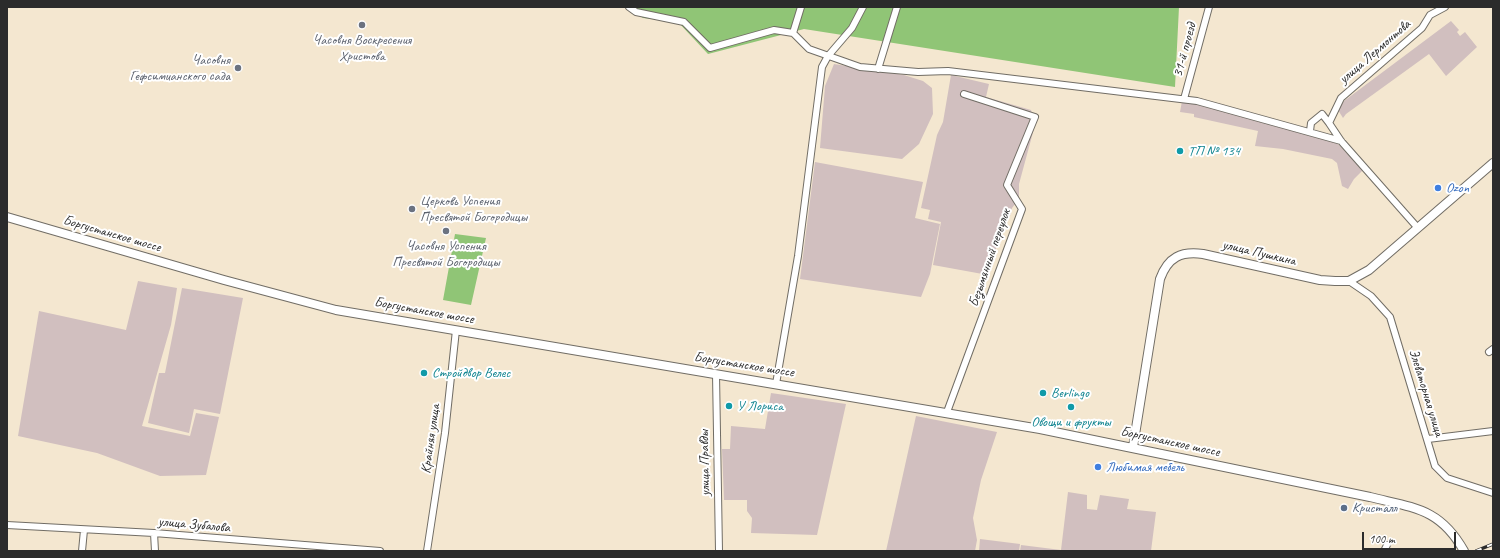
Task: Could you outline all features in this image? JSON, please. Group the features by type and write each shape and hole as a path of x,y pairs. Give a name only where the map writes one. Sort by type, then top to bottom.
{"street":[{"path":"629,7 636,12 684,22 710,48 774,30 793,33 809,49 860,67 918,72 948,71 1184,99 1310,131 1341,141"},
{"path":"793,33 801,7"},
{"path":"776,384 798,256 822,67 828,56 852,28 863,7"},
{"path":"878,68 897,7"},
{"name":"31-й проезд","path":"1184,99 1209,7"},
{"name":"улица Лермонтова","path":"1329,123 1341,98 1422,28 1430,15 1445,7"},
{"name":"Безымянный переулок","path":"947,412 1022,209 1007,185 1035,117 964,94"},
{"path":"1310,131 1311,123 1322,114 1341,141 1417,227"},
{"path":"1349,281 1369,270 1493,163"},
{"name":"Боргустанское шоссе","path":"7,217 336,310 947,412 1133,447 1407,506 1434,516 1442,522 1450,529 1464,551"},
{"name":"улица Пушкина","path":"1133,447 1160,279 1164,267 1173,259 1181,254 1190,252 1320,280 1349,281"},
{"name":"Элеваторная улица","path":"1349,281 1371,296 1390,317 1428,438 1435,466 1447,478 1493,493"},
{"name":"Крайняя улица","path":"427,551 445,433 456,330"},
{"name":"улица Правды","path":"716,374 719,551"},
{"path":"1428,438 1493,431"},
{"name":"улица Зубалова","path":"7,525 154,533 380,551"},
{"path":"82,551 84,530"},
{"path":"154,533 154,551"}],"shaded area":[{"path":"1451,21 1459,30 1457,32 1460,36 1465,32 1477,47 1446,76 1429,54 1346,114 1343,118 1338,110 1344,101"},
{"path":"834,64 904,75 923,81 932,88 933,114 919,144 902,159 820,148 825,86"},
{"path":"951,75 989,84 986,97 1031,110 1035,125 1019,184 1019,199 1012,208 1010,216 1006,216 988,275 933,265 941,222 928,219 930,210 921,208 937,135 943,122"},
{"path":"1182,101 1197,103 1304,131 1338,144 1363,170 1354,179 1348,189 1342,186 1337,163 1332,159 1283,149 1255,146 1258,131 1194,117 1194,114 1180,112"},
{"path":"815,162 923,182 915,218 940,224 930,274 921,297 800,279"},
{"path":"138,281 177,288 171,325 142,426 190,436 196,413 219,417 206,475 160,476 97,453 18,436 39,311 126,330"},
{"path":"182,288 243,298 220,414 194,409 189,433 148,423 159,373 165,373"},
{"path":"771,393 846,404 817,535 751,533 752,518 747,511 747,500 724,500 722,449 730,449 731,426 765,429"},
{"path":"916,416 997,432 981,480 973,518 977,540 975,551 886,551"},
{"path":"1068,492 1087,495 1087,509 1097,510 1100,495 1129,499 1127,509 1156,512 1151,551 1020,551 1021,545 1061,550"},
{"path":"980,539 1020,544 1019,551 979,551"}],"green space":[{"path":"626,7 1179,7 1175,87 804,29 708,54 678,22 643,18"},
{"path":"455,234 486,238 471,305 443,300"}],"railway":[{"path":"1476,551 1493,544"}],"place":[{"name":"Часовня Воскресения Христова","path":"362,25"},
{"name":"Часовня Гефсимианского сада","path":"238,68"},
{"name":"ТП № 134","path":"1180,151"},
{"name":"Ozon","path":"1438,188"},
{"name":"Церковь Успения Пресвятой Богородицы","path":"412,209"},
{"name":"Часовня Успения Пресвятой Богородицы","path":"446,231"},
{"name":"Стройдвор Велес","path":"424,373"},
{"name":"Berlingo","path":"1043,393"},
{"name":"У Лориса","path":"729,406"},
{"name":"Овощи и фрукты","path":"1071,407"},
{"name":"Любимая мебель","path":"1098,467"},
{"name":"Кристалл","path":"1344,508"}]}
